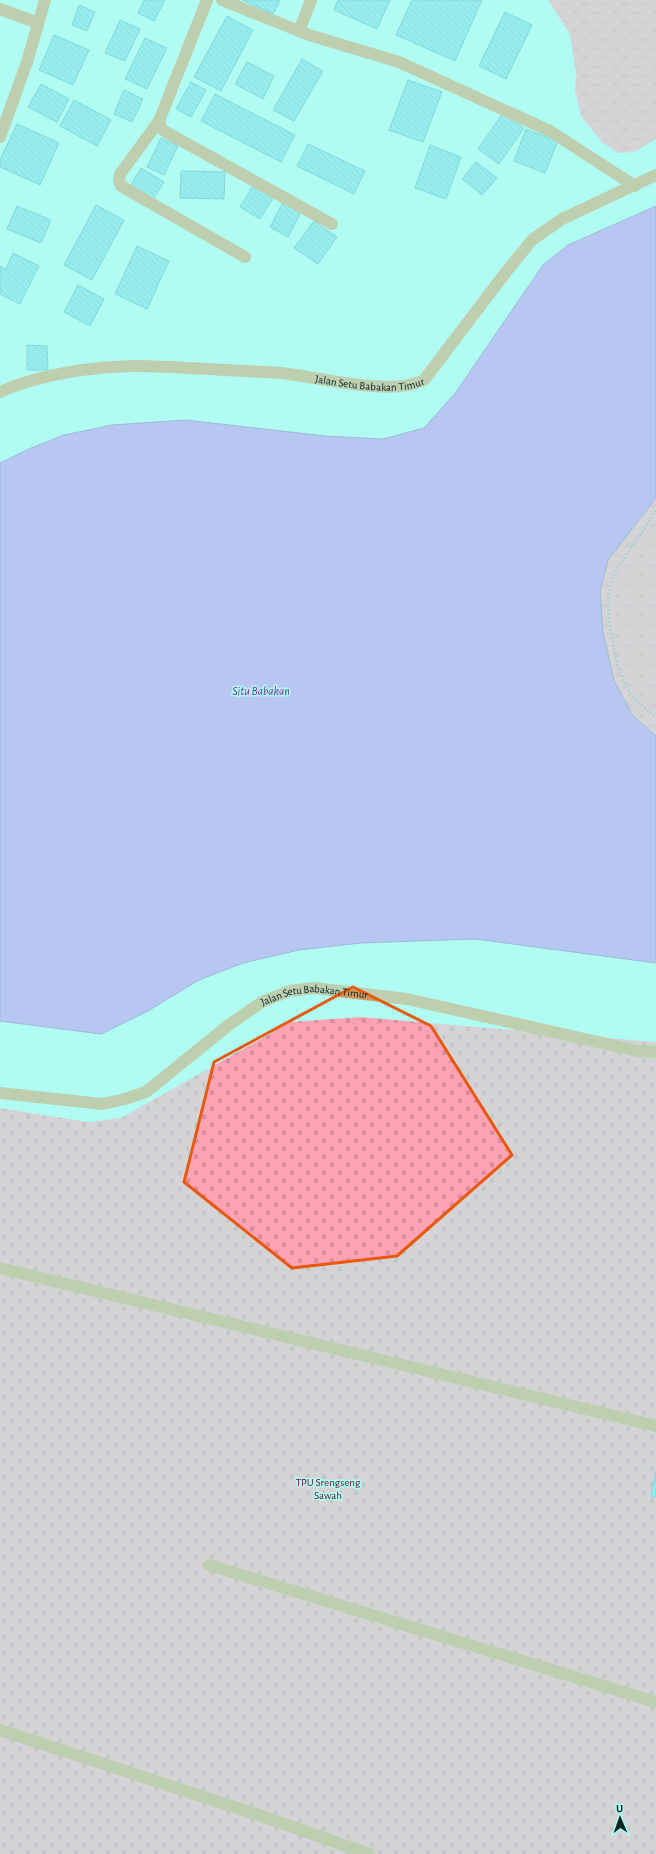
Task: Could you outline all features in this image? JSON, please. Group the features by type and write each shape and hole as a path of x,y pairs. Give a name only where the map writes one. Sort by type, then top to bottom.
{"street":[{"path":"0,137 27,62 45,0"},
{"path":"207,0 159,121 120,174 119,180 121,186 245,257"},
{"path":"222,0 309,35 399,62 550,131 635,186"},
{"path":"299,31 311,0"},
{"path":"0,9 38,23"},
{"path":"159,121 160,126 164,131 332,224"},
{"name":"Jalan Setu Babakan Timur","path":"0,392 14,385 53,376 100,368 136,366 280,373 378,387 404,387 414,385 424,380 532,240 562,219 656,175"},
{"name":"Jalan Setu Babakan Timur","path":"0,1093 102,1104 125,1100 146,1092 230,1024 262,1002 288,991 314,988 407,999 638,1051 656,1052"},
{"path":"0,1268 656,1426"},
{"path":"209,1565 656,1702"},
{"path":"0,1730 256,1814 369,1854"}],"path":[{"path":"656,512 614,573 608,596 609,622 618,664 630,695 656,717"}],"highlighted area":[{"path":"353,987 431,1026 512,1155 397,1256 292,1268 184,1182 214,1062"}],"green space":[{"path":"548,0 656,0 656,139 634,152 618,153 602,142 581,116 575,90 576,73 570,34"},
{"path":"656,498 656,736 633,716 614,681 603,632 600,591 608,560"},
{"name":"TPU Srengseng Sawah","path":"360,1017 656,1042 656,1854 0,1854 0,1108 88,1122 121,1118 291,1022"}],"water":[{"name":"Situ Babakan","path":"656,206 656,498 608,560 600,591 603,632 614,681 633,716 656,736 656,963 475,939 361,943 299,950 243,963 199,980 148,1011 101,1034 0,1021 0,463 31,448 64,435 112,425 186,420 325,436 383,439 424,428 456,392 543,265 568,245"}],"building":[{"path":"144,0 165,0 154,21 138,13"},
{"path":"242,0 280,0 273,14"},
{"path":"338,0 390,0 377,29 334,10"},
{"path":"412,0 482,0 455,61 396,35"},
{"path":"79,5 95,12 87,31 72,25"},
{"path":"505,12 532,25 506,79 479,66"},
{"path":"227,16 253,30 221,91 194,77"},
{"path":"120,20 140,29 125,61 105,53"},
{"path":"54,35 89,50 73,85 39,70"},
{"path":"145,38 167,48 147,89 125,79"},
{"path":"302,59 323,71 294,121 273,110"},
{"path":"247,62 274,76 263,99 235,84"},
{"path":"408,80 442,92 423,142 389,130"},
{"path":"191,82 206,90 191,117 176,109"},
{"path":"41,84 69,99 57,122 28,107"},
{"path":"124,90 143,99 132,122 114,114"},
{"path":"215,94 295,135 281,162 201,121"},
{"path":"74,100 111,120 97,146 60,126"},
{"path":"503,113 524,128 499,164 478,149"},
{"path":"17,124 59,143 40,185 0,167 0,160"},
{"path":"526,129 558,141 545,173 514,161"},
{"path":"161,138 178,146 164,175 147,167"},
{"path":"308,144 365,171 354,194 297,166"},
{"path":"430,145 461,157 446,199 415,188"},
{"path":"476,162 497,178 482,195 462,179"},
{"path":"141,168 164,182 151,202 129,188"},
{"path":"181,171 225,172 224,199 180,198"},
{"path":"253,186 273,198 260,219 240,207"},
{"path":"283,202 301,212 288,237 270,227"},
{"path":"96,205 124,220 92,280 64,265"},
{"path":"17,206 51,220 41,243 7,229"},
{"path":"314,221 337,237 318,264 294,248"},
{"path":"137,246 169,261 147,309 115,294"},
{"path":"13,253 39,266 20,304 0,294 0,266 6,269"},
{"path":"78,285 104,299 90,326 64,312"},
{"path":"27,345 47,346 48,370 27,370"},
{"path":"656,1471 656,1497 651,1496"}]}
